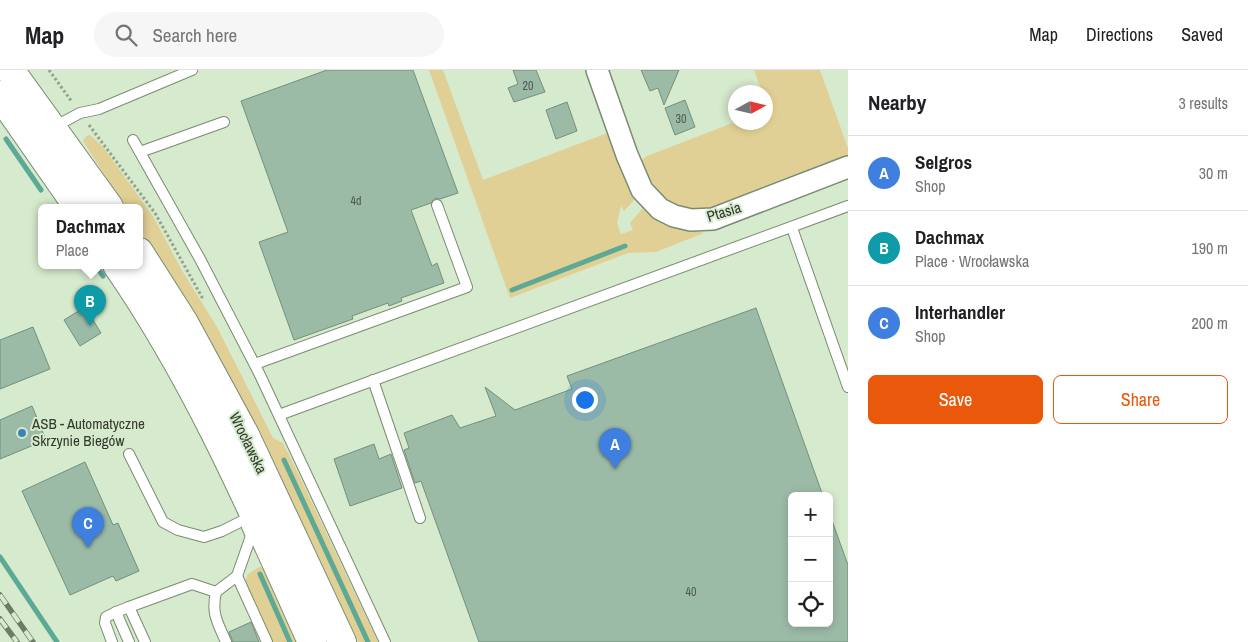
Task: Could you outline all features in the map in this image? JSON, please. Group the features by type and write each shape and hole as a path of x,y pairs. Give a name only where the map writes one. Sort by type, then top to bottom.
{"main road":[{"path":"10,70 107,204"},
{"path":"0,95 76,204"},
{"name":"Wrocławska","path":"143,258 183,321 245,435 342,642"},
{"name":"Wrocławska","path":"120,269 177,358 234,482 312,642"}],"street":[{"name":"Ptasia","path":"597,70 627,155 642,190 660,209 674,216 691,220 713,219 848,167"}],"lane":[{"path":"52,128 80,113 99,109 192,70"},
{"path":"140,152 224,122"},
{"path":"133,140 200,259 255,364 385,642"},
{"path":"255,364 467,287 437,205"},
{"path":"279,415 848,206"},
{"path":"792,228 848,387"},
{"path":"373,380 420,518"},
{"path":"129,454 163,522 178,530 204,536 222,531 243,517 251,536 237,576 216,592 213,606 226,642"},
{"path":"237,576 267,642"},
{"path":"112,642 105,623 106,617 116,612 192,584 216,592"},
{"path":"129,607 145,642"},
{"path":"116,612 129,642"}],"path":[{"path":"49,70 155,213 207,305"}],"shaded area":[{"path":"429,70 443,70 483,180 610,132 637,197 624,211 621,206 617,223 621,234 633,230 630,223 642,209 648,208 669,222 704,233 656,252 628,253 510,298"},
{"path":"754,70 820,70 848,148 848,157 715,209 689,210 669,203 654,191 639,162 647,156 728,125 728,130 773,130 773,85 759,85"},
{"path":"90,135 103,147 153,216 181,269 217,327 273,438 283,443 378,642 358,642 277,469 244,405 175,285 143,235 143,204 123,204 83,141 86,136"},
{"path":"259,567 266,568 304,642 272,642 245,582 248,574"}],"building":[{"path":"327,70 413,70 458,193 440,199 435,198 431,203 411,210 432,266 437,263 444,283 401,298 402,301 389,306 388,303 352,316 353,319 294,340 259,242 288,232 241,101"},
{"path":"513,70 536,70 545,92 514,102 508,88 518,84"},
{"path":"641,70 679,70 664,105 658,88 650,91"},
{"path":"685,100 695,127 675,135 665,108"},
{"path":"567,102 577,131 556,139 546,110"},
{"path":"85,307 101,333 80,346 64,320"},
{"path":"756,308 822,492 788,492 788,627 833,627 833,524 848,565 848,642 479,642 421,481 415,483 404,450 409,448 404,433 452,415 460,428 496,416 485,387 515,410 572,389 567,376"},
{"path":"33,327 50,369 0,389 0,340"},
{"name":"ASB - Automatyczne Skrzynie Biegów","path":"32,406 46,440 0,459 0,420"},
{"path":"374,444 379,459 391,454 402,488 350,506 334,459"},
{"path":"85,462 113,525 118,523 139,571 116,581 113,576 70,595 22,491"},
{"path":"251,622 259,642 233,642 229,632"}],"waterway":[{"path":"6,139 41,190"},
{"path":"512,290 625,246"},
{"path":"98,269 103,276"},
{"path":"284,460 368,642"},
{"path":"0,557 57,642"},
{"path":"260,574 290,642"}],"railway":[{"path":"0,595 33,642"},
{"path":"0,619 17,642"}],"place":[{"name":"Dachmax","path":"90,326"},
{"name":"ASB - Automatyczne Skrzynie Biegów","path":"22,433"},
{"name":"Selgros","path":"615,469"},
{"name":"Interhandler","path":"88,548"}]}
